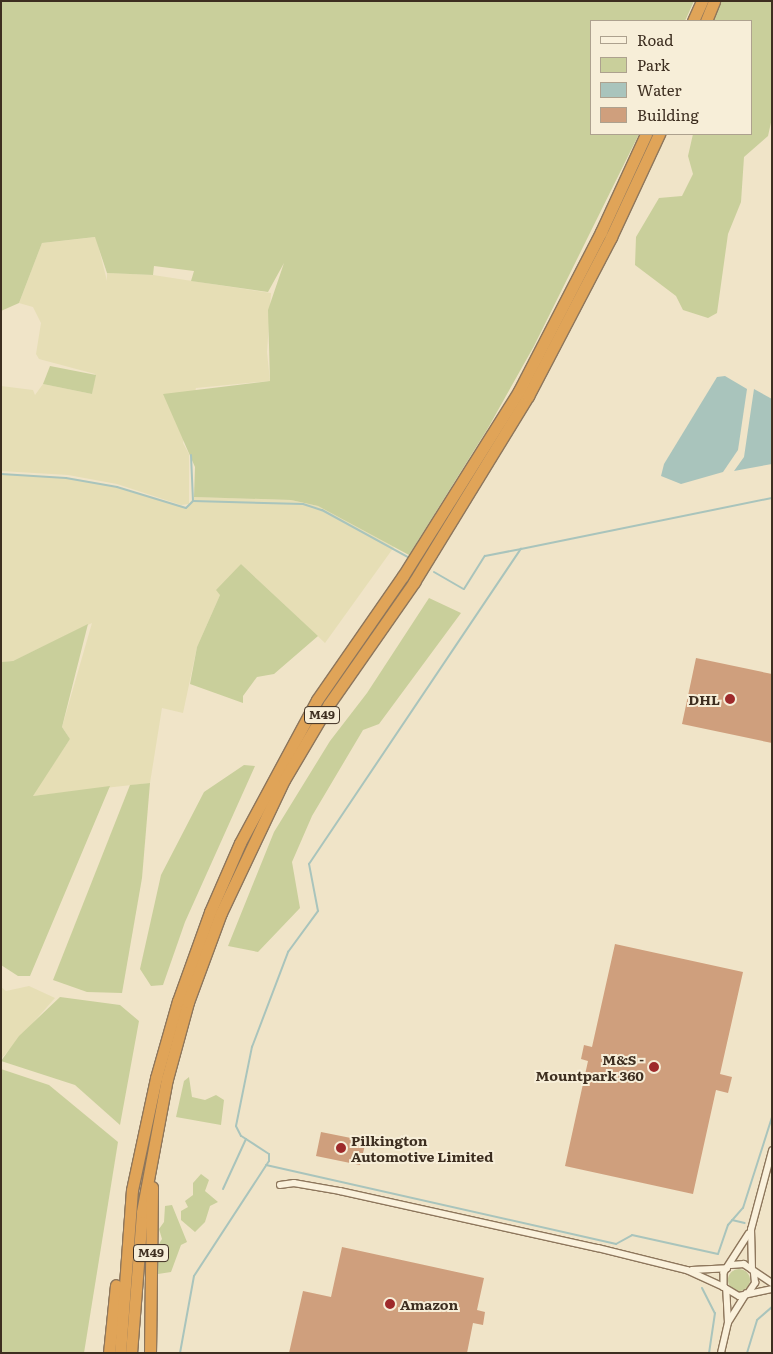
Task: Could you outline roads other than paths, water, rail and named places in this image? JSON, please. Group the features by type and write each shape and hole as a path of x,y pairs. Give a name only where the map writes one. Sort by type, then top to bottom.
{"highway":[{"path":"693,20 702,1"},
{"path":"706,20 714,1"},
{"name":"M49","path":"109,1353 124,1224 156,1078 178,1001 240,843 317,700 403,576 519,391 601,232 646,135"},
{"name":"M49","path":"131,1353 139,1239 153,1153 188,1002 250,849 329,704 414,582 528,396 611,237 659,135"},
{"name":"M49","path":"150,1353 153,1153"},
{"name":"M49","path":"120,1353 132,1190"}],"street":[{"path":"721,1353 728,1323 723,1277 751,1230 772,1151"},
{"path":"280,1185 294,1183 340,1191 687,1270 725,1288 735,1295 772,1289"},
{"path":"728,1323 755,1283 752,1271 751,1230"},
{"path":"687,1270 744,1264 772,1283"}],"water":[{"path":"725,376 747,389 738,450 723,472 681,484 661,476 664,464 717,377"},
{"path":"754,389 772,399 772,464 734,471 744,457"}],"waterway":[{"path":"1,474 66,478 117,487 186,508 193,501 191,455"},
{"path":"180,1353 194,1276 269,1161 269,1154 241,1136 236,1126 252,1047 288,952 318,911 309,864 521,549 772,498"},
{"path":"193,501 303,504 322,510 408,557"},
{"path":"434,572 464,589 485,556 521,549"},
{"path":"266,1165 616,1244 632,1235 718,1254 728,1225 743,1208 772,1117"},
{"path":"223,1189 246,1139"},
{"path":"732,1220 745,1223"},
{"path":"772,1246 772,1263"},
{"path":"702,1288 715,1313 709,1353"},
{"path":"747,1353 757,1320 772,1307"}],"place":[{"name":"DHL","path":"730,699"},
{"name":"M&S - Mountpark 360","path":"654,1067"},
{"name":"Pilkington Automotive Limited","path":"341,1148"},
{"name":"Amazon","path":"390,1304"}]}
